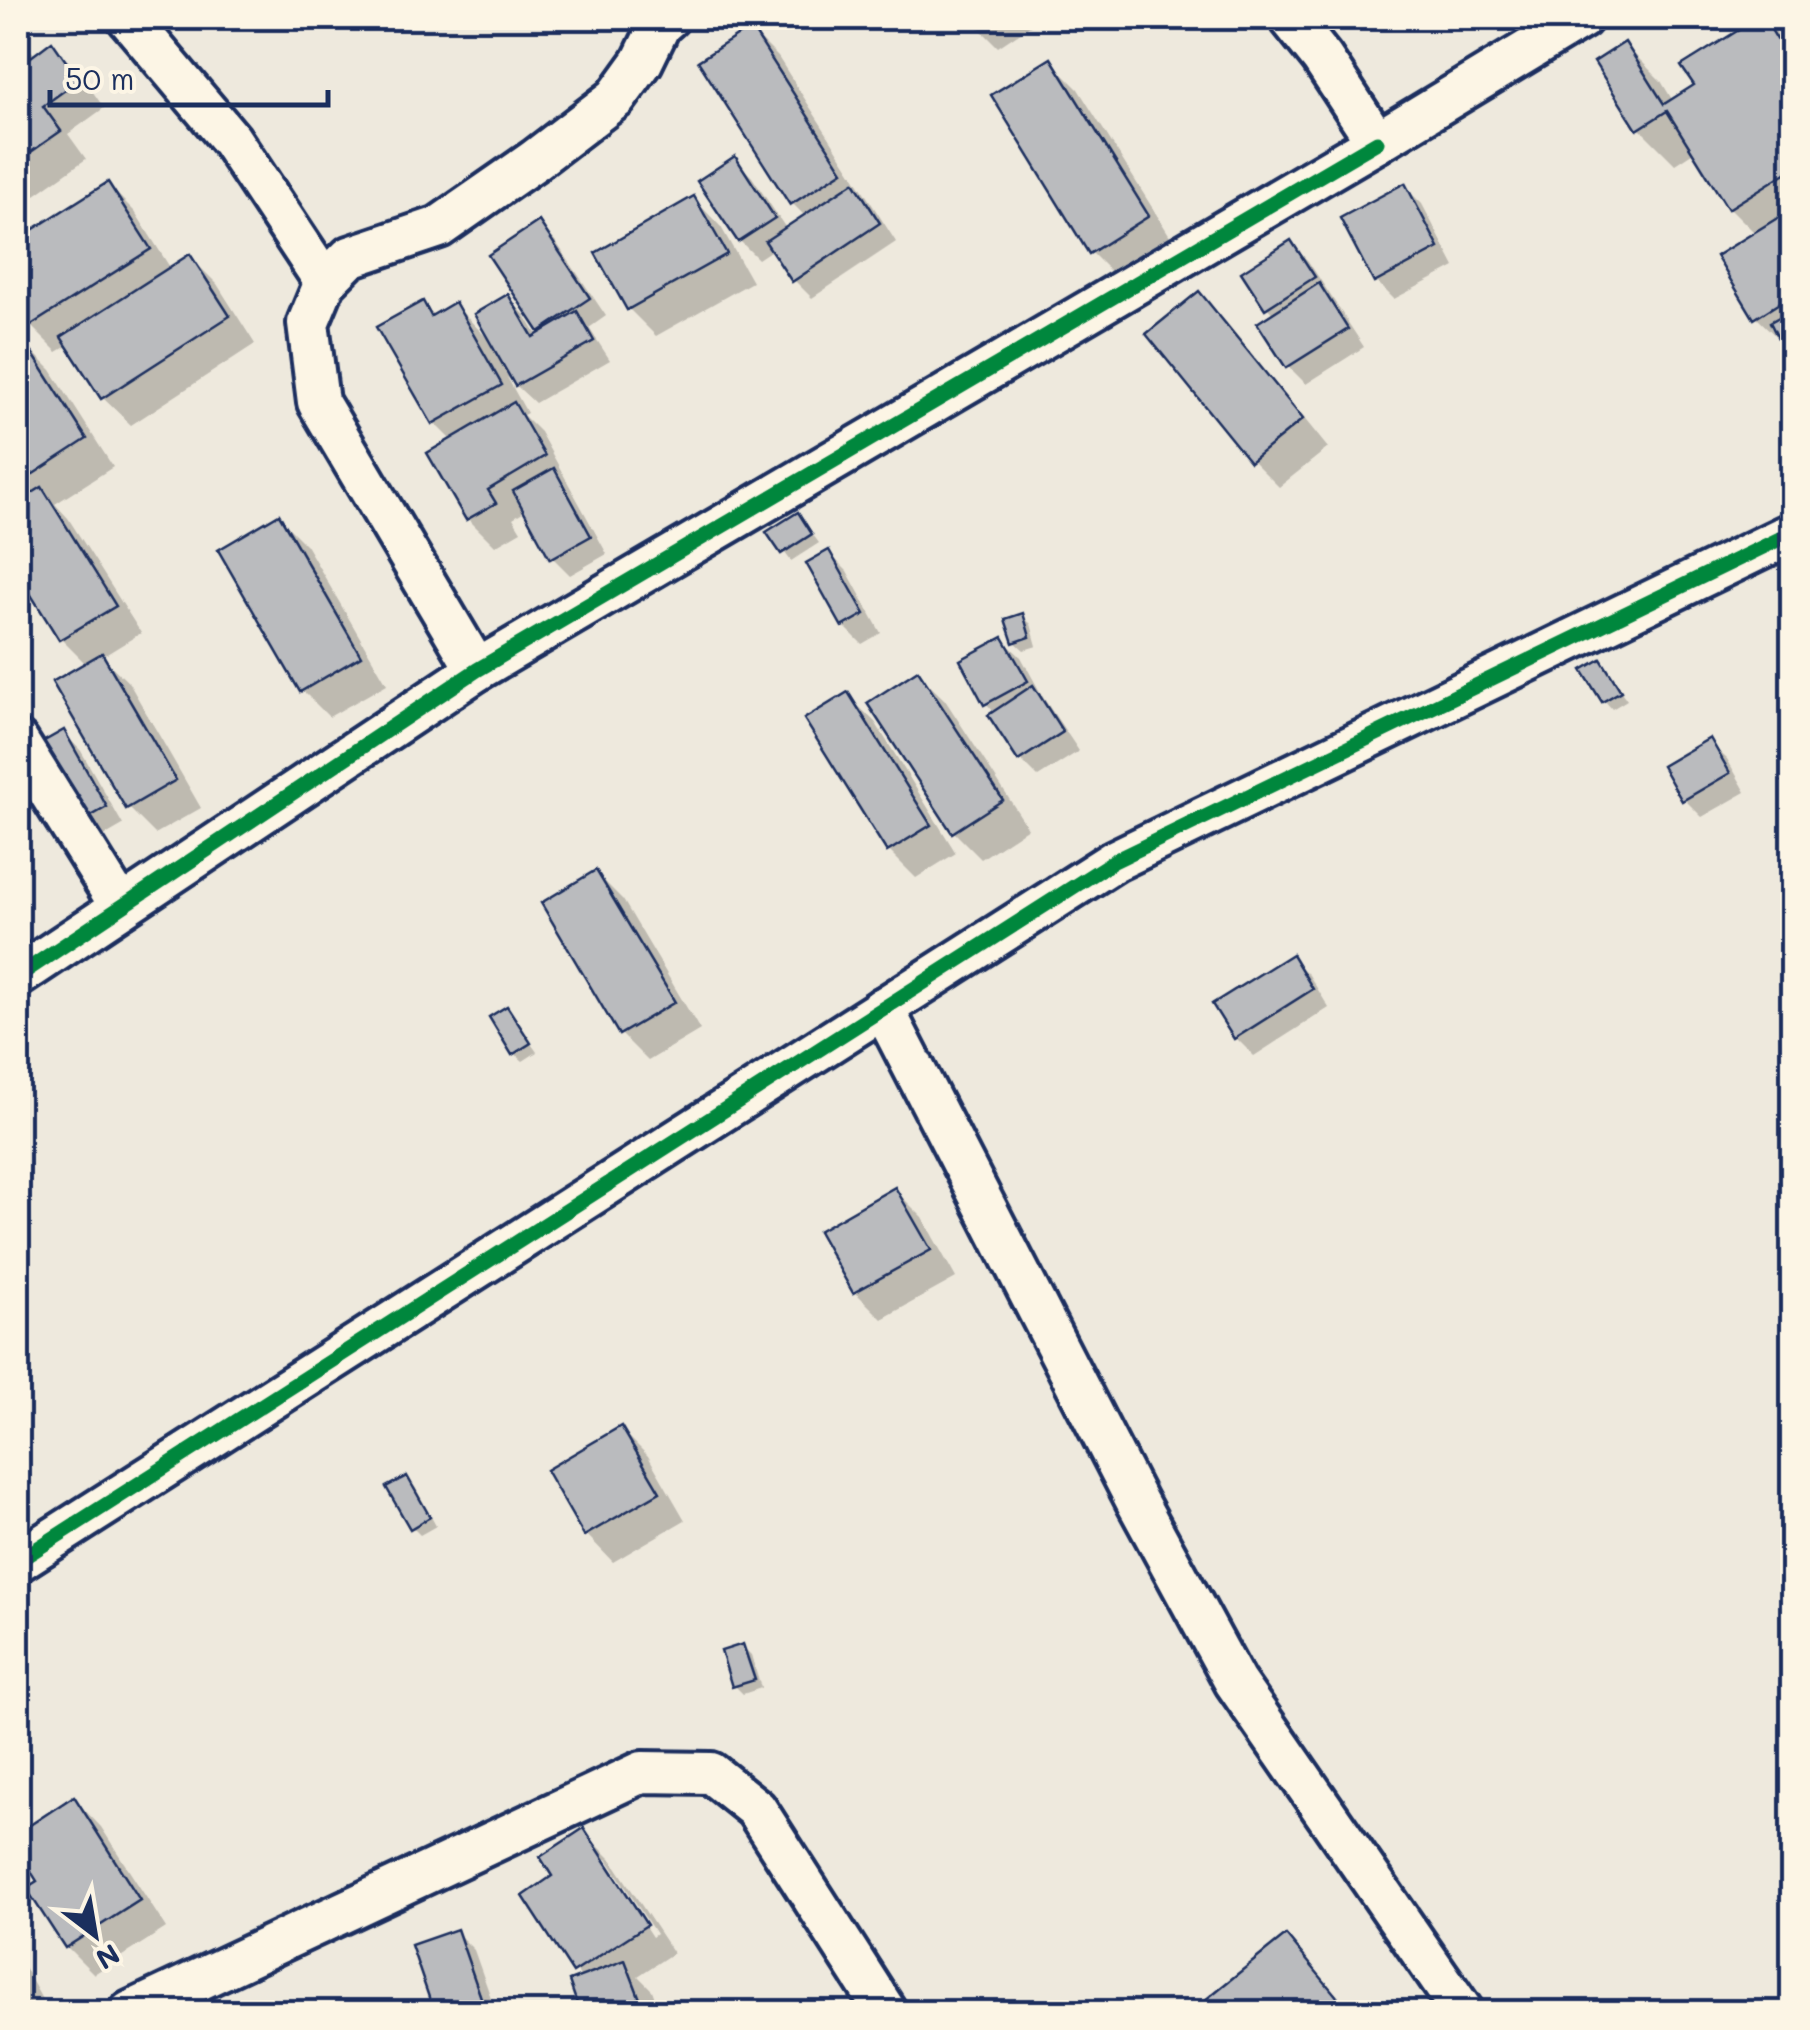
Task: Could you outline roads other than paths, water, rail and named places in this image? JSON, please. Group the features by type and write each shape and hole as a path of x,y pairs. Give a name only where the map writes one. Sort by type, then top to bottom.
{"street":[{"path":"128,18 231,140 325,282"},
{"path":"476,670 318,402 308,323 325,282 350,257 439,226 616,98 668,18"},
{"path":"1290,18 1378,142"},
{"path":"18,976 476,670 1378,142 1582,18"},
{"path":"18,1561 1114,861 1792,534"},
{"path":"18,742 121,907"},
{"path":"883,1008 1137,1502 1235,1682 1463,2012"},
{"path":"130,2012 642,1772 659,1772 711,1773 756,1809 886,2012"}]}
